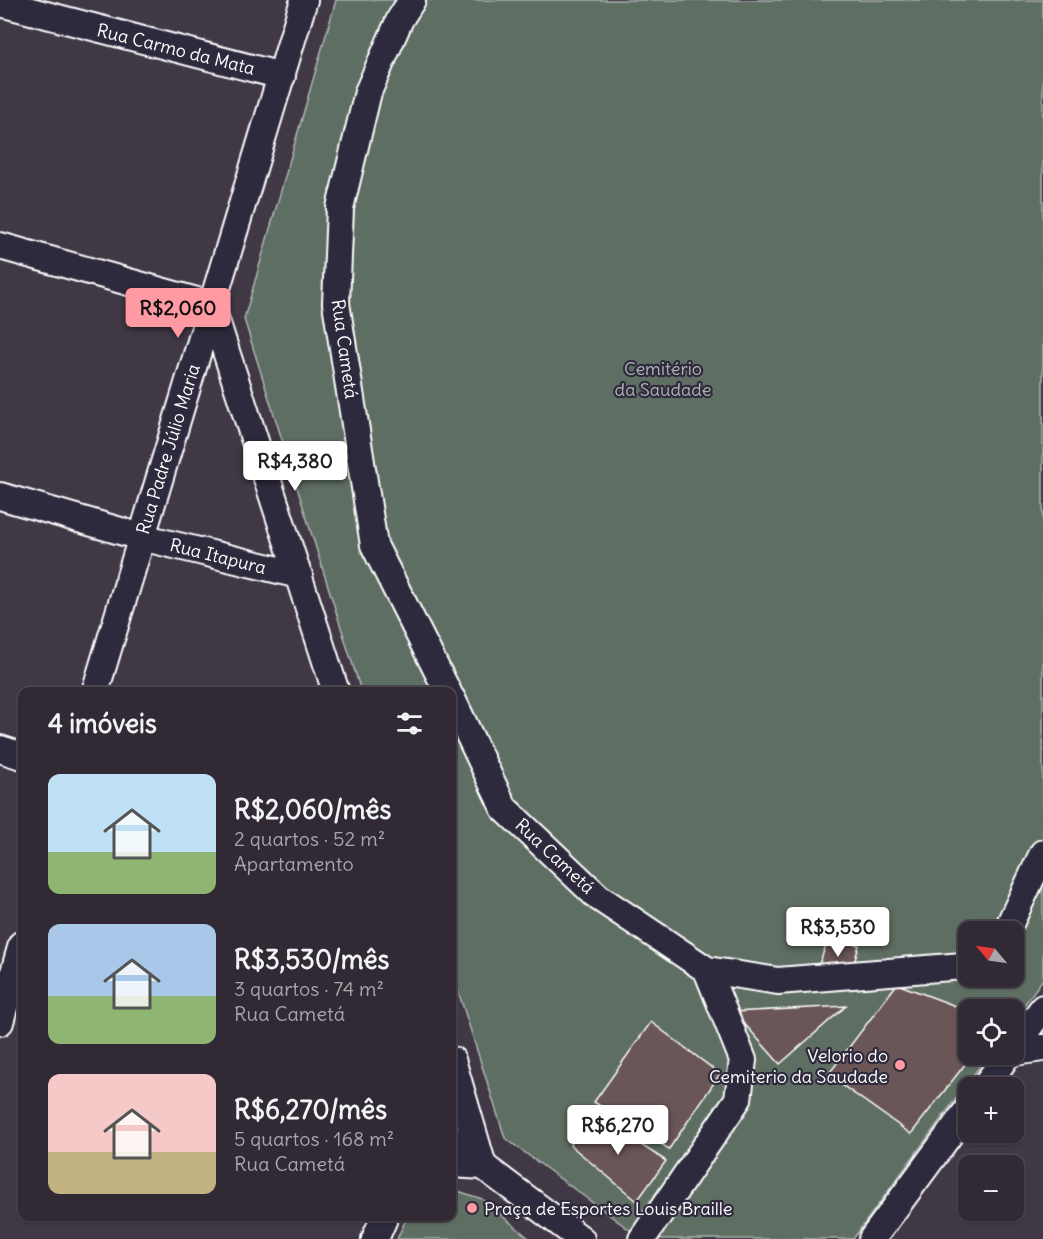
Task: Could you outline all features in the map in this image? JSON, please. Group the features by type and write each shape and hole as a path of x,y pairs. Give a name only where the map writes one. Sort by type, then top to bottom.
{"street":[{"name":"Rua Padre Júlio Maria","path":"96,687 304,0"},
{"name":"Rua Cametá","path":"412,0 400,19 368,93 340,208 336,303 374,545 445,687"},
{"name":"Rua Carmo da Mata","path":"0,3 282,76"},
{"path":"0,246 212,305 334,687"},
{"name":"Rua Itapura","path":"0,496 141,537 299,575"},
{"name":"Rua Cametá","path":"456,707 504,808 598,897 707,970 778,981 958,966"},
{"path":"0,749 18,755"},
{"path":"1011,921 1043,853"},
{"path":"7,1010 18,962"},
{"path":"642,1239 738,1099 743,1060 707,970"},
{"path":"1024,1034 1043,1008"},
{"path":"1024,1051 1043,1048"},
{"path":"456,1074 483,1166"},
{"path":"872,1239 958,1123"},
{"path":"456,1142 483,1166 581,1239"},
{"path":"456,1164 483,1166"},
{"path":"375,1239 383,1221"}],"green space":[{"name":"Cemitério da Saudade","path":"336,0 1043,0 1043,979 1024,1005 1024,999 958,999 958,1065 981,1065 972,1077 958,1077 958,1096 853,1239 642,1239 505,1138 456,985 456,687 360,687 244,319"},
{"name":"Praça de Esportes Louis Braille","path":"456,1190 482,1199 530,1239 397,1239 405,1221 456,1221"}],"building":[{"path":"828,940 859,945 852,971 815,975"},
{"name":"Velorio do Cemiterio da Saudade","path":"897,984 958,1007 958,1065 964,1065 911,1134 828,1075"},
{"path":"846,1006 780,1064 734,1012"},
{"path":"651,1022 720,1074 669,1149 594,1102"},
{"path":"593,1114 666,1161 637,1201 570,1145"}],"place":[{"name":"Velorio do Cemiterio da Saudade","path":"900,1065"},
{"name":"Praça de Esportes Louis Braille","path":"472,1208"}]}
